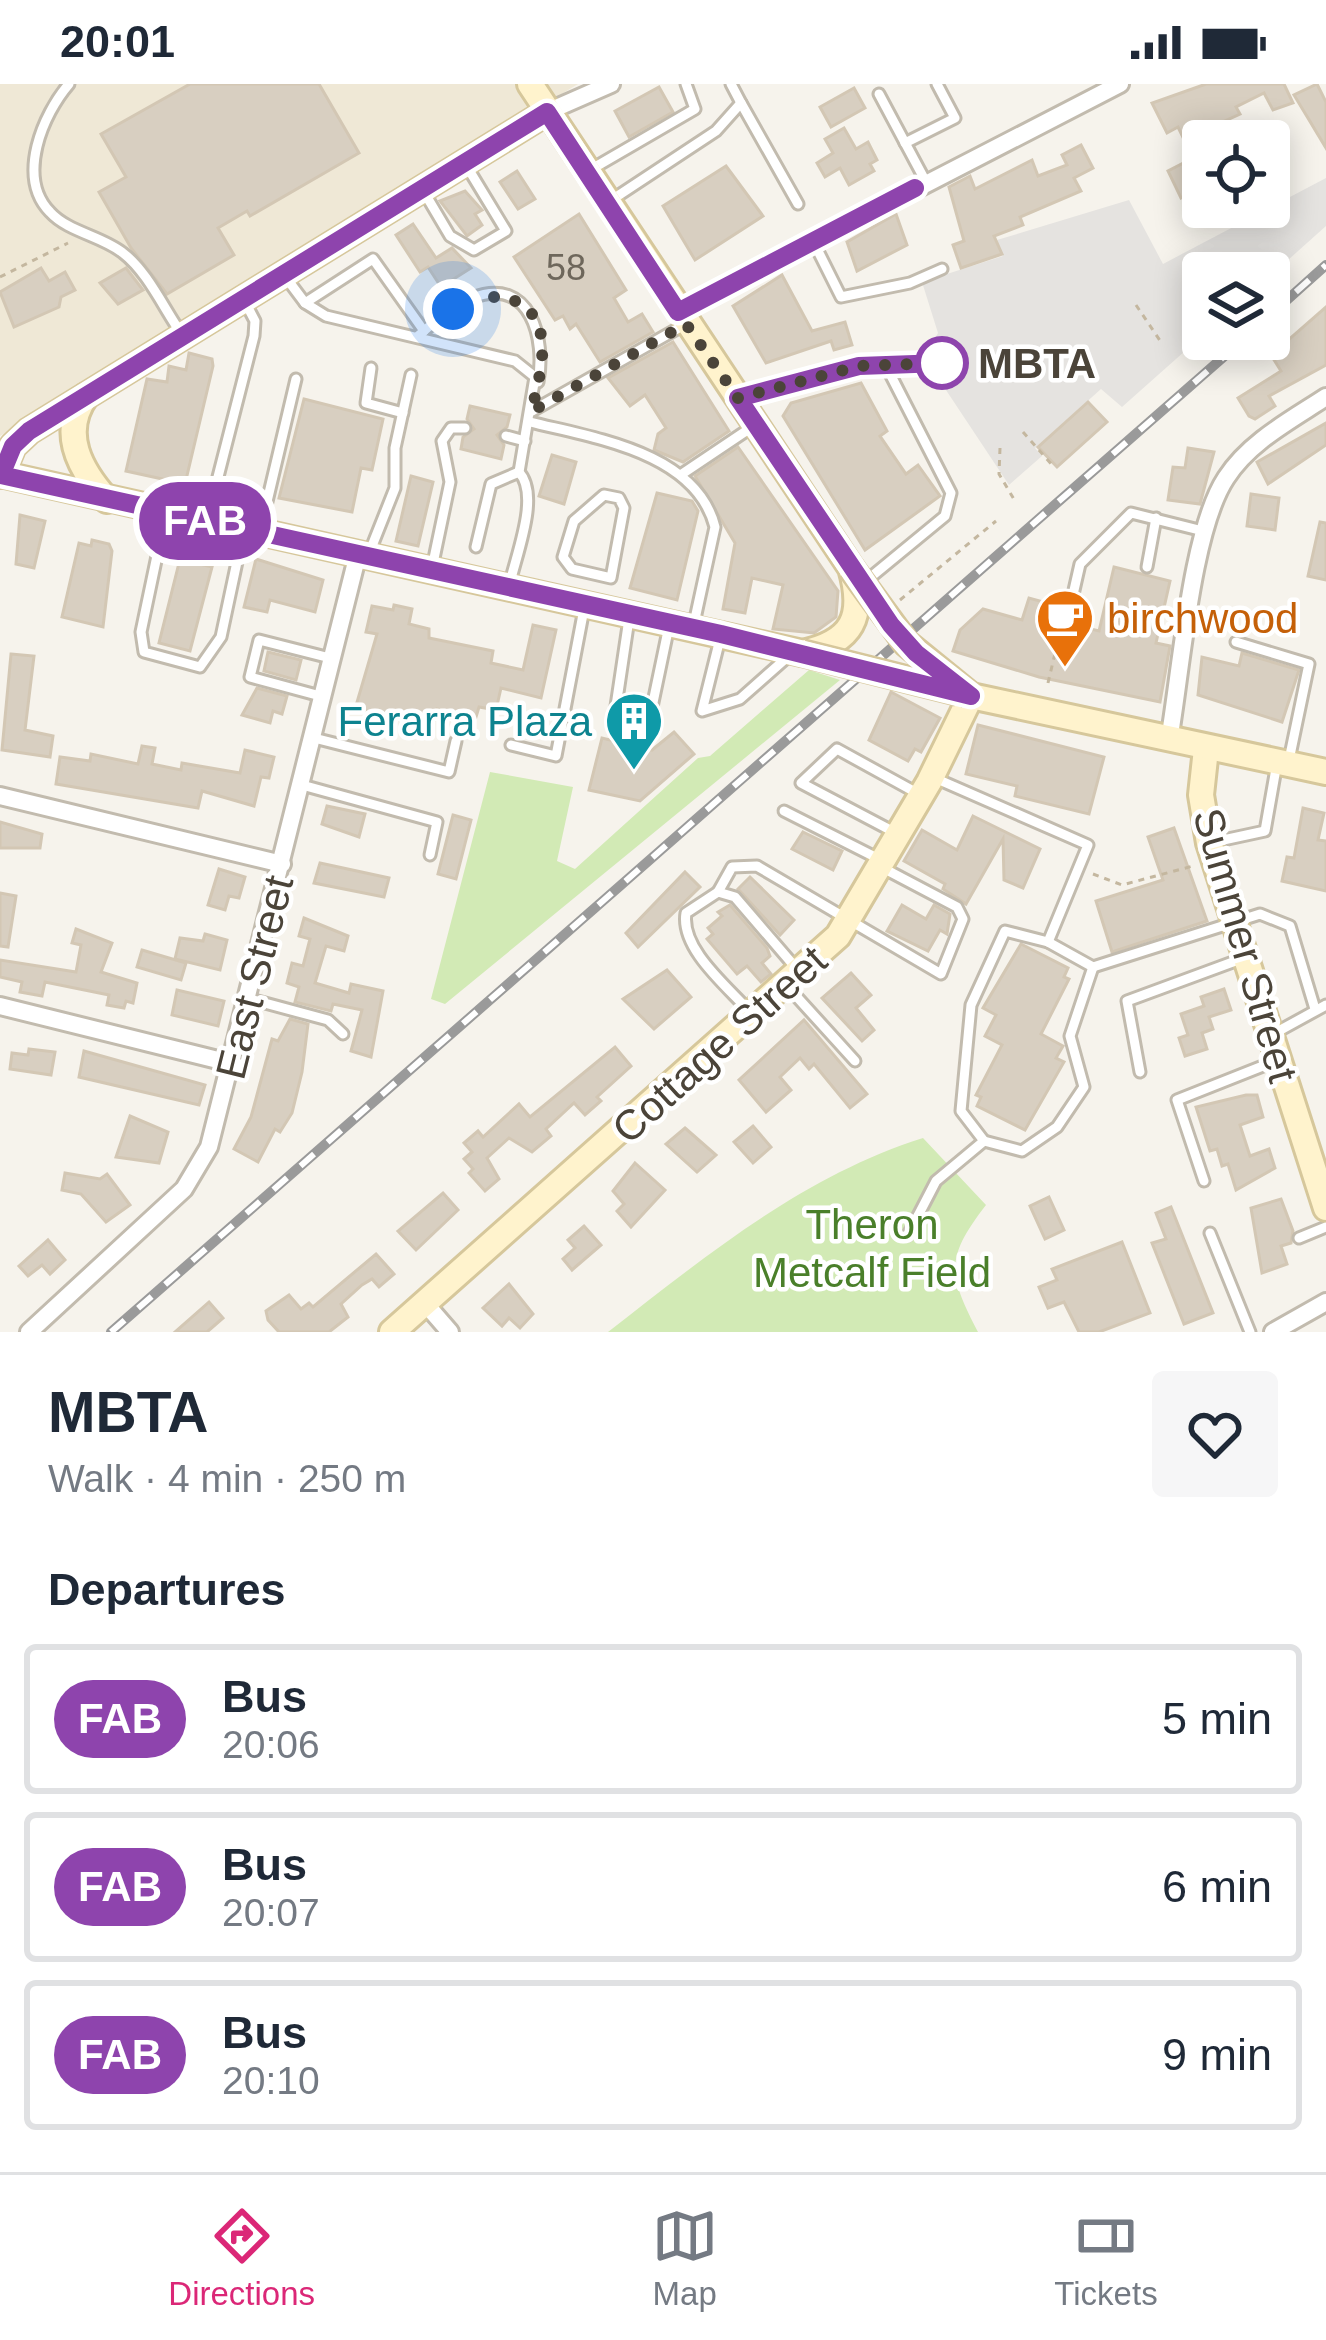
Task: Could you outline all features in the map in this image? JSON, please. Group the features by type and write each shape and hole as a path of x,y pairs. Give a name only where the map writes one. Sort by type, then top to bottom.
{"main road":[{"path":"530,84 605,204 856,576 913,650 971,696"},
{"path":"547,112 19,439 0,476 721,634 1206,749 1325,768"},
{"path":"86,396 74,418 73,442 86,474 107,500"},
{"path":"798,652 837,642 856,622 856,576"},
{"name":"Cottage Street","path":"392,1332 794,980 848,920 927,786 971,696"},
{"name":"Summer Street","path":"1206,749 1201,795 1204,854 1235,922 1326,1208"}],"street":[{"path":"547,112 611,84"},
{"path":"682,318 813,241 1092,90 1120,84"},
{"path":"738,398 885,362 942,363"},
{"path":"1169,740 1207,532 1227,476 1269,434 1326,397"},
{"name":"East Street","path":"29,1332 184,1189 209,1147 363,556"},
{"path":"0,796 282,864"},
{"path":"0,1006 234,1064"},
{"path":"424,1302 450,1332"},
{"path":"1273,1332 1326,1302"}],"lane":[{"path":"69,84 43,124 38,189 50,212 133,262 183,336"},
{"path":"586,173 694,109 686,84"},
{"path":"731,84 798,204"},
{"path":"905,143 955,118 937,84"},
{"path":"879,94 926,182"},
{"path":"605,204 716,131 741,103"},
{"path":"421,187 450,236 474,250 490,241 506,231 464,161"},
{"path":"813,241 841,296 910,283 942,269"},
{"path":"305,303 373,259 420,334"},
{"path":"283,274 305,303 335,319 420,334 515,361 538,383"},
{"path":"206,521 254,336 256,321 243,298"},
{"path":"420,334 472,298 512,298 530,312 541,334 538,383 519,472 528,486 527,502 509,587"},
{"path":"531,417 682,318"},
{"path":"856,576 945,516 951,493 885,362"},
{"path":"371,368 366,403 403,413"},
{"path":"363,556 395,488 395,448 411,375"},
{"path":"166,513 141,632 144,652 200,667 221,637 296,379"},
{"path":"531,417 682,474 715,526 651,712 616,706 630,614"},
{"path":"682,474 755,425"},
{"path":"431,570 450,482 442,441 451,428 465,428"},
{"path":"506,436 526,441"},
{"path":"476,547 491,484 519,472"},
{"path":"512,745 556,756 594,606 611,578 624,508 608,494 574,520 563,557 572,569 611,578"},
{"path":"1072,599 1080,563 1131,513 1207,532"},
{"path":"1147,566 1156,518"},
{"path":"721,634 702,711 740,699 798,652"},
{"path":"324,698 250,677 259,640 334,659"},
{"path":"1204,854 1265,831 1309,664 1236,642"},
{"path":"314,738 448,772 456,741"},
{"path":"899,835 801,783 837,749 1088,845 1048,942"},
{"path":"302,784 437,822 430,855"},
{"path":"754,1016 697,951 684,926 686,913 718,892 732,867 745,863 941,974 963,920 958,907 784,811"},
{"path":"718,892 736,897 855,1061"},
{"path":"1094,967 1070,1036 1084,1087 1057,1127 1022,1150 984,1141 961,1111 970,1005 1006,931 1048,942 1094,967 1260,914 1290,926 1320,1007 1274,1048 1178,1100 1204,1181"},
{"path":"1140,1072 1126,1000 1246,957"},
{"path":"250,999 328,1020 343,1034"},
{"path":"908,1235 936,1181 984,1141"},
{"path":"1299,1238 1326,1227"},
{"path":"1210,1233 1250,1332"}],"path":[{"path":"0,277 88,233"},
{"path":"1136,304 1161,342"},
{"path":"1024,432 1053,466"},
{"path":"1000,448 999,474 1015,501"},
{"path":"897,602 996,521"},
{"path":"1048,683 1063,614 1072,599"},
{"path":"1105,879 1122,885 1204,854"}],"shaded area":[{"path":"0,84 578,84 0,436"},
{"path":"1326,178 1326,226 1290,258 1290,252 1186,252 1231,228 1290,228 1290,197"},
{"path":"1129,200 1163,264 1182,254 1182,354 1122,407 1101,389 1035,448 1042,456 1009,485 940,381 929,374 931,346 938,333 922,282 1003,256 997,240"}],"green space":[{"path":"809,670 840,680 445,1004 431,999 490,772 573,787 557,861 575,869 698,758 710,756"},
{"name":"Theron Metcalf Field","path":"923,1138 986,1205 963,1239 955,1267 961,1295 978,1332 608,1332 719,1247 796,1196 879,1154"}],"building":[{"path":"190,84 319,84 359,153 250,216 247,211 218,228 234,255 167,294 131,248 99,192 126,177 101,134"},
{"path":"1206,84 1284,84 1293,103 1273,110 1264,93 1236,107 1240,114 1227,120 1182,120 1182,135 1178,127 1167,133 1152,103"},
{"path":"1317,84 1326,102 1326,148 1294,95"},
{"path":"659,87 673,112 629,137 615,111"},
{"path":"854,88 865,108 831,127 820,107"},
{"path":"844,128 856,149 868,142 877,160 870,164 874,171 849,185 840,168 825,177 817,163 833,153 825,139"},
{"path":"1081,145 1093,168 1074,178 1081,191 1020,217 1023,225 994,236 1002,254 961,268 953,245 964,241 949,187 970,176 975,189 1032,160 1038,176 1067,165 1062,155"},
{"path":"1182,164 1182,198 1181,198 1168,171"},
{"path":"726,166 763,216 695,260 663,206"},
{"path":"517,171 535,199 518,209 500,182"},
{"path":"465,191 482,210 475,214 482,225 467,236 440,201"},
{"path":"579,214 626,290 614,298 628,322 642,314 653,332 600,362 576,324 570,329 563,316 555,320 514,257"},
{"path":"896,214 907,245 857,271 847,242"},
{"path":"413,224 436,258 452,248 471,268 441,287 428,267 420,272 396,235"},
{"path":"41,268 49,281 65,272 75,290 61,297 59,307 14,327 0,292"},
{"path":"126,268 143,290 118,304 100,283"},
{"path":"782,275 812,331 845,322 852,345 834,350 831,341 766,363 733,306"},
{"path":"1326,307 1326,365 1269,396 1275,406 1255,419 1238,398 1281,371 1274,360 1290,360 1290,338"},
{"path":"673,342 729,431 683,462 654,450 658,434 666,428 645,395 630,406 608,378"},
{"path":"189,353 212,359 213,366 185,484 126,471 147,379 167,382 169,366 186,370"},
{"path":"861,383 887,431 880,436 906,474 918,465 940,496 865,550 783,416 791,403"},
{"path":"304,399 383,419 372,470 361,468 352,512 279,498"},
{"path":"1088,402 1107,422 1057,467 1038,447"},
{"path":"470,406 510,415 507,427 497,435 504,445 501,459 461,449 463,437 474,429 467,419"},
{"path":"1326,423 1326,445 1268,484 1257,462"},
{"path":"738,447 838,591 836,617 814,633 773,629 783,585 752,578 745,613 723,609 735,543 695,476"},
{"path":"1188,448 1214,452 1200,504 1168,500 1173,467 1185,468"},
{"path":"552,455 576,462 564,504 539,496"},
{"path":"411,476 433,482 418,546 396,541"},
{"path":"657,493 692,501 698,511 677,600 630,588"},
{"path":"1251,494 1279,498 1275,530 1247,526"},
{"path":"20,515 45,521 34,568 16,564"},
{"path":"1320,522 1326,523 1326,580 1308,576"},
{"path":"92,540 109,544 112,551 103,627 62,617 79,543 91,546"},
{"path":"180,559 212,567 190,651 159,643"},
{"path":"256,559 323,580 315,612 270,600 267,612 244,607"},
{"path":"1114,567 1170,581 1156,643 1170,646 1160,702 1039,677 953,651 960,630 983,609 1022,620 1029,598 1058,606 1054,620 1099,631"},
{"path":"394,605 412,609 409,624 429,629 429,638 493,651 491,663 523,670 533,625 556,630 541,698 501,688 496,710 479,707 476,717 437,709 433,724 355,709 377,634 366,632 372,606 393,610"},
{"path":"268,652 301,660 296,680 264,671"},
{"path":"1242,653 1299,670 1282,722 1198,695 1202,657 1239,666"},
{"path":"11,654 34,656 25,730 53,736 50,757 2,750"},
{"path":"257,688 287,696 282,714 273,711 270,723 242,715"},
{"path":"891,692 940,718 921,752 915,749 908,761 869,740"},
{"path":"978,725 1104,757 1089,814 1015,796 1017,786 966,774"},
{"name":"Ferarra Plaza","path":"674,732 694,754 640,801 589,790 602,738 652,750"},
{"path":"142,746 155,748 152,764 181,770 182,763 240,773 245,750 274,757 269,778 261,777 254,806 202,791 198,808 56,784 60,757 90,761 91,754 138,764"},
{"path":"327,806 365,814 359,837 322,824"},
{"path":"1303,808 1324,813 1318,840 1326,841 1326,891 1282,881 1287,857 1294,858"},
{"path":"453,815 471,820 456,879 438,874"},
{"path":"973,816 1040,849 1023,888 1004,880 1003,839 966,904 943,889 945,884 904,861 922,830 957,850"},
{"path":"0,822 42,834 40,848 0,848"},
{"path":"1174,828 1207,921 1112,952 1096,901 1163,880 1148,837"},
{"path":"803,832 842,851 833,870 792,849"},
{"path":"320,863 389,878 384,897 314,883"},
{"path":"219,869 245,877 239,898 229,896 225,910 208,905"},
{"path":"685,872 700,887 638,947 626,933"},
{"path":"750,877 794,920 780,935 738,889"},
{"path":"0,893 16,896 8,947 0,946"},
{"path":"730,905 767,948 770,956 762,963 771,974 761,982 747,966 737,974 707,939 713,934 708,928 722,916 718,912"},
{"path":"902,905 926,919 934,905 950,914 947,934 940,930 928,951 887,931"},
{"path":"304,918 348,936 344,951 326,946 315,983 349,993 351,984 383,991 371,1057 351,1051 362,1010 333,1004 331,1011 295,1002 299,987 287,983 292,963 303,966 310,939 299,936"},
{"path":"76,929 112,943 101,972 137,983 133,1003 126,1001 124,1008 107,1005 109,995 45,982 42,996 20,992 22,982 0,977 0,960 76,972 81,945 72,943"},
{"path":"205,934 227,940 220,970 175,959 180,938 203,941"},
{"path":"1021,944 1068,968 1064,977 1069,979 1041,1034 1063,1046 1056,1058 1064,1062 1025,1130 977,1106 981,1097 976,1095 1002,1045 985,1036 996,1015 983,1008"},
{"path":"142,950 186,963 181,980 137,967"},
{"path":"667,970 691,997 654,1029 623,999"},
{"path":"851,973 871,995 856,1008 874,1030 862,1041 822,998"},
{"path":"1224,989 1231,1010 1209,1017 1213,1029 1202,1033 1207,1049 1185,1056 1179,1038 1188,1035 1181,1014 1204,1006 1201,997"},
{"path":"177,990 224,1001 218,1026 172,1015"},
{"path":"290,1019 308,1024 302,1072 292,1113 280,1132 275,1129 258,1162 234,1149 251,1117 272,1039 278,1041"},
{"path":"804,1020 867,1094 850,1108 814,1064 809,1069 800,1058 780,1077 791,1090 766,1112 739,1080"},
{"path":"615,1047 631,1066 597,1097 601,1101 585,1115 574,1103 546,1129 551,1136 532,1152 509,1138 487,1158 499,1179 485,1191 469,1173 473,1169 464,1159 472,1152 464,1143 478,1131 483,1137 519,1104 530,1117"},
{"path":"29,1049 55,1052 51,1075 10,1069 12,1053 28,1055"},
{"path":"84,1051 205,1085 199,1105 79,1077"},
{"path":"1257,1095 1263,1117 1240,1125 1250,1156 1269,1149 1275,1168 1236,1190 1228,1164 1222,1166 1217,1149 1210,1151 1196,1107"},
{"path":"130,1116 168,1132 159,1163 116,1157"},
{"path":"753,1126 771,1147 753,1163 734,1142"},
{"path":"685,1128 716,1155 697,1172 666,1144"},
{"path":"635,1163 665,1190 631,1227 617,1211 624,1204 613,1191"},
{"path":"65,1173 100,1179 107,1174 130,1205 106,1222 81,1194 62,1190"},
{"path":"443,1193 458,1210 416,1250 398,1231"},
{"path":"1049,1197 1064,1230 1045,1239 1030,1206"},
{"path":"1281,1199 1293,1231 1291,1243 1281,1246 1287,1264 1262,1273 1251,1208"},
{"path":"1171,1207 1213,1313 1184,1324 1152,1243 1166,1239 1156,1213"},
{"path":"584,1226 601,1245 572,1270 563,1259 575,1248 568,1240"},
{"path":"48,1240 65,1260 50,1274 42,1265 28,1276 19,1266"},
{"path":"1122,1242 1150,1313 1099,1332 1079,1332 1064,1302 1048,1308 1039,1287 1057,1280 1052,1269"},
{"path":"376,1254 394,1274 379,1287 372,1279 362,1285 341,1304 348,1317 329,1332 279,1332 268,1320 266,1311 289,1295 301,1309 309,1303 313,1307"},
{"path":"509,1284 533,1314 520,1328 509,1318 502,1326 483,1308"},
{"path":"209,1302 223,1318 207,1332 175,1332"}],"railway":[{"path":"1290,297 1326,265"},
{"path":"111,1332 1220,360"}],"bus line":[{"name":"FAB","path":"915,188 678,312 547,112 29,431 13,446 1,475 721,634 971,696 916,653 891,625 738,398 859,366 942,363"}],"place":[{"name":"MBTA","path":"942,363"},
{"name":"birchwood","path":"1065,669"},
{"name":"Ferarra Plaza","path":"634,772"}],"route":[{"path":"453,309 472,298 493,295 512,298 530,312 542,341 532,411 686,324 738,398 859,366 942,363"}]}
